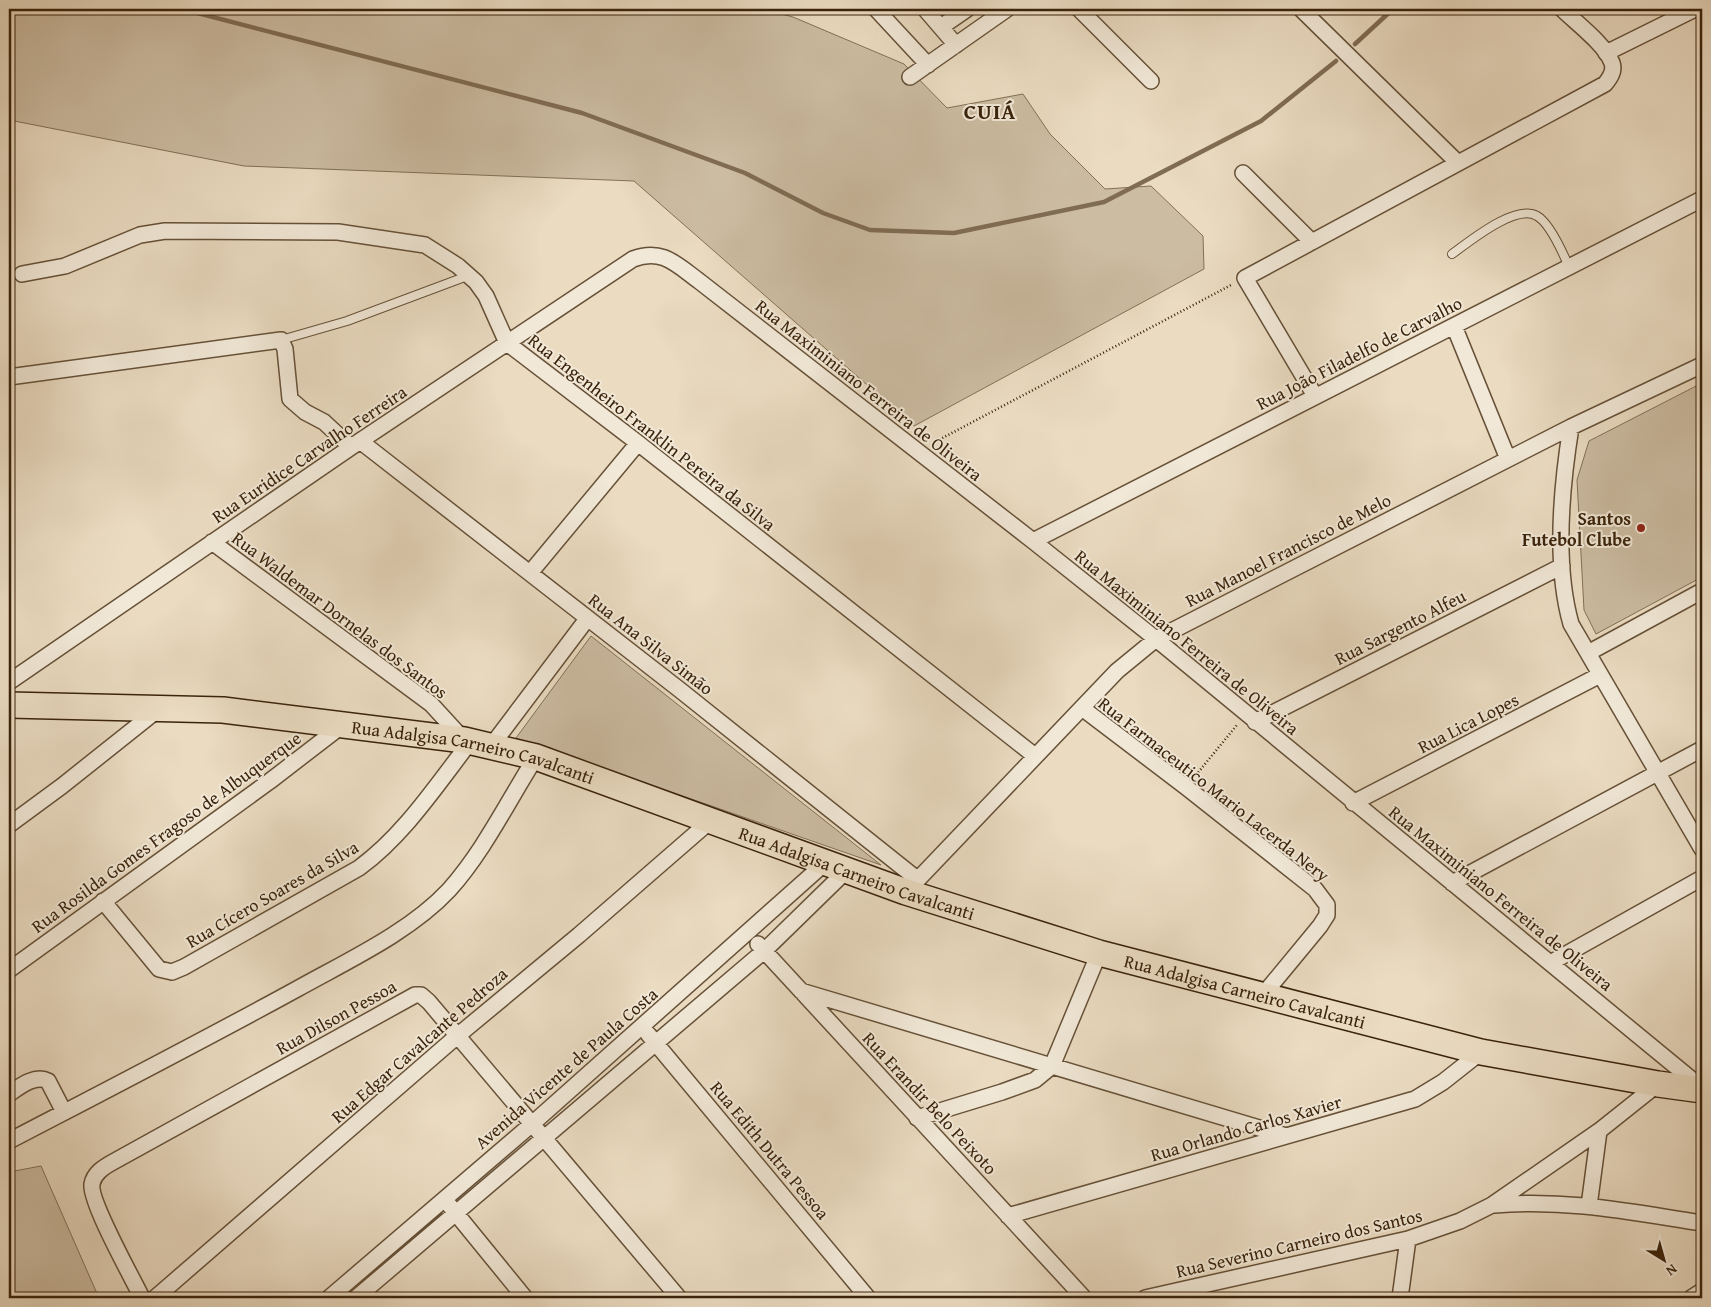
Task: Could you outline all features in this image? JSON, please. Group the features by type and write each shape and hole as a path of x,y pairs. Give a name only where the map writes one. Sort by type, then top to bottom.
{"main road":[{"name":"Rua Adalgisa Carneiro Cavalcanti","path":"9,705 161,707 223,710 475,742 536,757 836,867 911,885 1099,953 1481,1052 1658,1084 1702,1089"}],"street":[{"path":"876,9 928,65"},
{"path":"925,9 956,45"},
{"path":"941,27 967,9"},
{"path":"910,77 1007,9"},
{"path":"1079,9 1151,81"},
{"path":"1301,9 1457,162"},
{"path":"1315,396 1245,278 1457,162 1606,84 1611,77 1613,68 1606,52 1562,9"},
{"path":"1606,52 1695,9"},
{"path":"1243,173 1312,242"},
{"name":"Rua João Filadelfo de Carvalho","path":"1033,541 1702,199"},
{"name":"Rua Engenheiro Franklin Pereira da Silva","path":"22,274 66,266 140,235 165,231 338,232 424,245 470,275 486,296 507,343 638,443 1035,756"},
{"name":"Rua Maximiniano Ferreira de Oliveira","path":"633,259 656,255 670,260 1033,541 1156,639 1353,803 1552,962 1702,1089"},
{"name":"Rua Euridice Carvalho Ferreira","path":"9,682 356,444 633,259"},
{"path":"1454,326 1508,460"},
{"path":"9,377 138,358 270,344 281,340"},
{"name":"Rua Ana Silva Simão","path":"281,340 284,349 290,399 305,412 324,422 356,444 530,573 680,690 911,885"},
{"name":"Rua Manoel Francisco de Melo","path":"911,885 1117,671 1156,639 1571,428 1702,365"},
{"path":"1571,428 1564,468 1562,566 1566,606 1572,624 1600,675 1702,849"},
{"path":"530,573 638,443"},
{"name":"Rua Waldemar Dornelas dos Santos","path":"212,542 430,704 475,742"},
{"name":"Rua Sargento Alfeu","path":"1251,718 1562,566"},
{"path":"1588,653 1702,591"},
{"name":"Rua Cícero Soares da Silva","path":"103,901 159,969 172,972 359,868 375,857 475,742 587,619"},
{"name":"Rua Lica Lopes","path":"1353,803 1600,675"},
{"path":"9,825 62,786 161,707"},
{"name":"Rua Farmaceutico Mario Lacerda Nery","path":"1082,708 1186,786 1322,897 1328,904 1326,915 1320,926 1263,995"},
{"name":"Rua Rosilda Gomes Fragoso de Albuquerque","path":"9,970 270,782 344,724"},
{"path":"1452,883 1659,774 1702,749"},
{"path":"9,1141 323,974 380,942 422,914 448,890 477,854 536,757"},
{"name":"Rua Edgar Cavalcante Pedroza","path":"155,1298 456,1036 579,935 709,822"},
{"name":"Avenida Vicente de Paula Costa","path":"329,1298 532,1124 748,934 836,867"},
{"name":"Avenida Vicente de Paula Costa","path":"366,1295 455,1212 764,951 836,867"},
{"path":"1552,962 1702,878"},
{"name":"Rua Erandir Belo Peixoto","path":"748,934 1084,1298"},
{"path":"918,1118 1035,1080 1052,1066 1099,953"},
{"path":"801,990 1286,1136"},
{"name":"Rua Dilson Pessoa","path":"142,1298 93,1194 91,1186 94,1177 102,1169 415,995 421,996 429,1002 678,1298"},
{"name":"Rua Edith Dutra Pessoa","path":"642,1027 868,1298"},
{"name":"Rua Orlando Carlos Xavier","path":"1008,1216 1415,1099 1442,1082 1481,1052"},
{"path":"9,1094 36,1079 44,1079 48,1082 64,1112"},
{"name":"Rua Severino Carneiro dos Santos","path":"1145,1298 1408,1240 1460,1220 1492,1205 1599,1131 1658,1084"},
{"path":"1589,1206 1599,1131"},
{"path":"444,1200 525,1298"},
{"path":"1492,1205 1538,1202 1589,1206 1702,1224"},
{"path":"1400,1298 1408,1240"},
{"path":"356,1276 366,1295"},
{"path":"1691,1298 1702,1291"}],"lane":[{"path":"824,9 831,9"},
{"path":"1452,254 1476,237 1520,212 1536,215 1550,230 1570,267"},
{"path":"281,340 347,321 470,275"}],"path":[{"path":"916,452 1245,278"},
{"path":"1186,786 1251,718"}],"shaded area":[{"path":"9,9 763,9 793,17 904,64 947,108 1023,94 1050,134 1105,189 1151,186 1203,236 1204,269 914,426 634,181 244,166 9,120"},
{"name":"Santos Futebol Clube","path":"1702,383 1702,577 1596,634 1584,610 1577,480 1589,441"},
{"path":"591,636 881,865 516,738"},
{"path":"41,1166 99,1298 9,1298 9,1172"}],"waterway":[{"path":"182,9 582,113 745,173 823,213 870,230 954,233 1104,202 1261,121 1336,61"},
{"path":"1355,44 1393,9"}],"place":[{"name":"Santos Futebol Clube","path":"1641,528"}],"district":[{"name":"CUIÁ","path":"990,111"}]}
